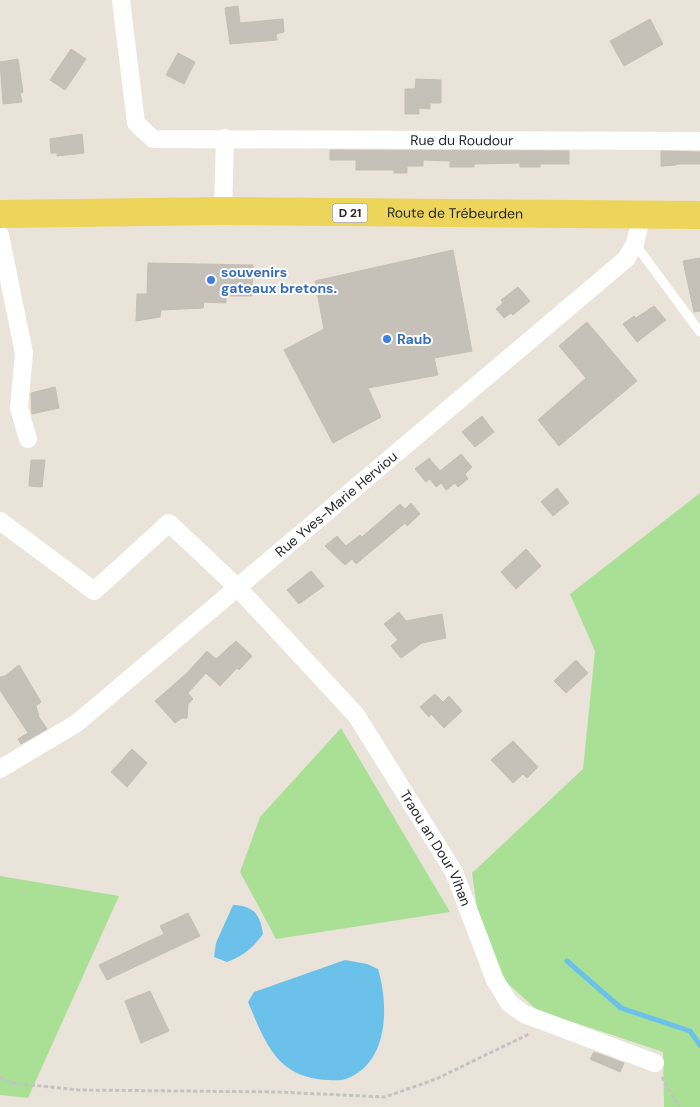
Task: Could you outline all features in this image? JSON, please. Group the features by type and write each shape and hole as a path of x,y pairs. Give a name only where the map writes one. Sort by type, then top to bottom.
{"main road":[{"name":"Route de Trébeurden","path":"0,214 223,211 700,216"}],"street":[{"name":"Rue du Roudour","path":"121,0 136,123 153,139 700,140"},
{"path":"223,211 225,138"},
{"name":"Rue Yves-Marie Herviou","path":"0,769 77,723 626,258 635,244 642,214"},
{"path":"0,235 24,352 19,408 28,439"},
{"name":"Traou an Dour Vihan","path":"0,520 94,591 169,523 237,586 356,715 454,872 495,980 509,1003 524,1014 655,1063"}],"lane":[{"path":"635,244 700,332"}],"path":[{"path":"0,1077 12,1083 79,1090 278,1092 385,1097 436,1079 519,1040 549,1023"},
{"path":"655,1063 679,1107"}],"green space":[{"path":"700,493 700,1107 664,1107 663,1052 537,1010 504,980 477,908 472,873 583,769 595,651 570,594"},
{"path":"341,728 450,912 276,939 240,872 260,817"},
{"path":"0,876 119,896 28,1098 0,1095"}],"water":[{"path":"233,905 246,907 255,912 260,921 263,934 247,951 227,962 214,957 216,943"},
{"path":"345,960 367,964 378,969 382,984 384,1016 378,1047 371,1060 360,1071 346,1079 322,1080 301,1075 287,1067 274,1054 264,1038 248,1002 254,992"}],"building":[{"path":"238,6 240,23 283,19 284,32 276,34 277,40 230,44 225,8"},
{"path":"650,19 663,44 624,66 610,41"},
{"path":"71,49 86,59 65,90 50,80"},
{"path":"178,53 195,62 184,84 166,75"},
{"path":"18,59 23,92 20,93 22,102 3,104 0,62"},
{"path":"416,79 441,80 441,103 430,103 430,109 419,108 419,114 405,114 405,89 415,89"},
{"path":"82,134 84,153 57,156 57,153 51,153 50,139"},
{"path":"330,150 569,151 569,164 540,164 540,167 520,167 520,163 474,164 474,167 450,167 450,161 423,160 423,166 407,166 407,173 394,173 394,170 356,170 356,160 330,160"},
{"path":"661,151 700,152 700,164 661,166"},
{"name":"Raub","path":"453,250 472,351 434,358 438,375 368,388 381,417 333,443 284,350 324,329 315,281"},
{"path":"700,258 700,311 694,312 683,261"},
{"path":"148,263 253,265 252,296 226,296 226,303 204,302 203,308 161,310 160,317 136,321 137,294 147,294"},
{"path":"518,287 530,301 513,315 511,313 504,318 496,309 503,303 501,300"},
{"path":"654,306 666,320 637,342 623,324"},
{"path":"587,322 637,381 559,446 538,420 586,378 559,346"},
{"path":"55,387 59,408 32,414 31,393"},
{"path":"482,416 494,432 475,447 462,432"},
{"path":"461,454 472,467 465,474 468,479 458,487 455,483 446,490 441,483 436,487 430,479 426,482 415,469 429,458 440,471"},
{"path":"31,460 45,460 42,487 29,486"},
{"path":"557,488 569,503 553,516 541,502"},
{"path":"411,503 420,514 407,526 405,523 356,564 352,559 345,565 325,546 337,536 346,546 360,535 362,537 400,504 405,509"},
{"path":"526,549 541,566 516,589 501,572"},
{"path":"311,571 324,586 299,604 287,590"},
{"path":"399,612 406,621 442,614 446,638 422,643 401,658 391,646 398,640 384,624"},
{"path":"236,641 252,656 239,670 237,668 220,686 206,673 188,693 193,699 188,704 187,718 182,718 175,723 155,701 187,673 207,651 216,659"},
{"path":"576,660 588,673 566,693 554,681"},
{"path":"19,665 41,702 36,706 39,717 47,729 21,744 18,739 28,733 0,690 0,677 5,676"},
{"path":"435,694 443,702 449,696 462,711 444,728 431,714 429,717 420,707"},
{"path":"513,741 538,767 527,778 523,774 513,783 491,760"},
{"path":"132,749 147,763 127,787 111,772"},
{"path":"188,913 200,936 107,980 99,965 164,934 160,926"},
{"path":"150,991 169,1031 141,1043 125,1001"},
{"path":"594,1052 624,1063 620,1072 590,1059"}],"waterway":[{"path":"567,961 621,1008 690,1031 700,1045"}],"place":[{"name":"souvenirs gateaux bretons.","path":"211,280"},
{"name":"Raub","path":"387,339"}]}
